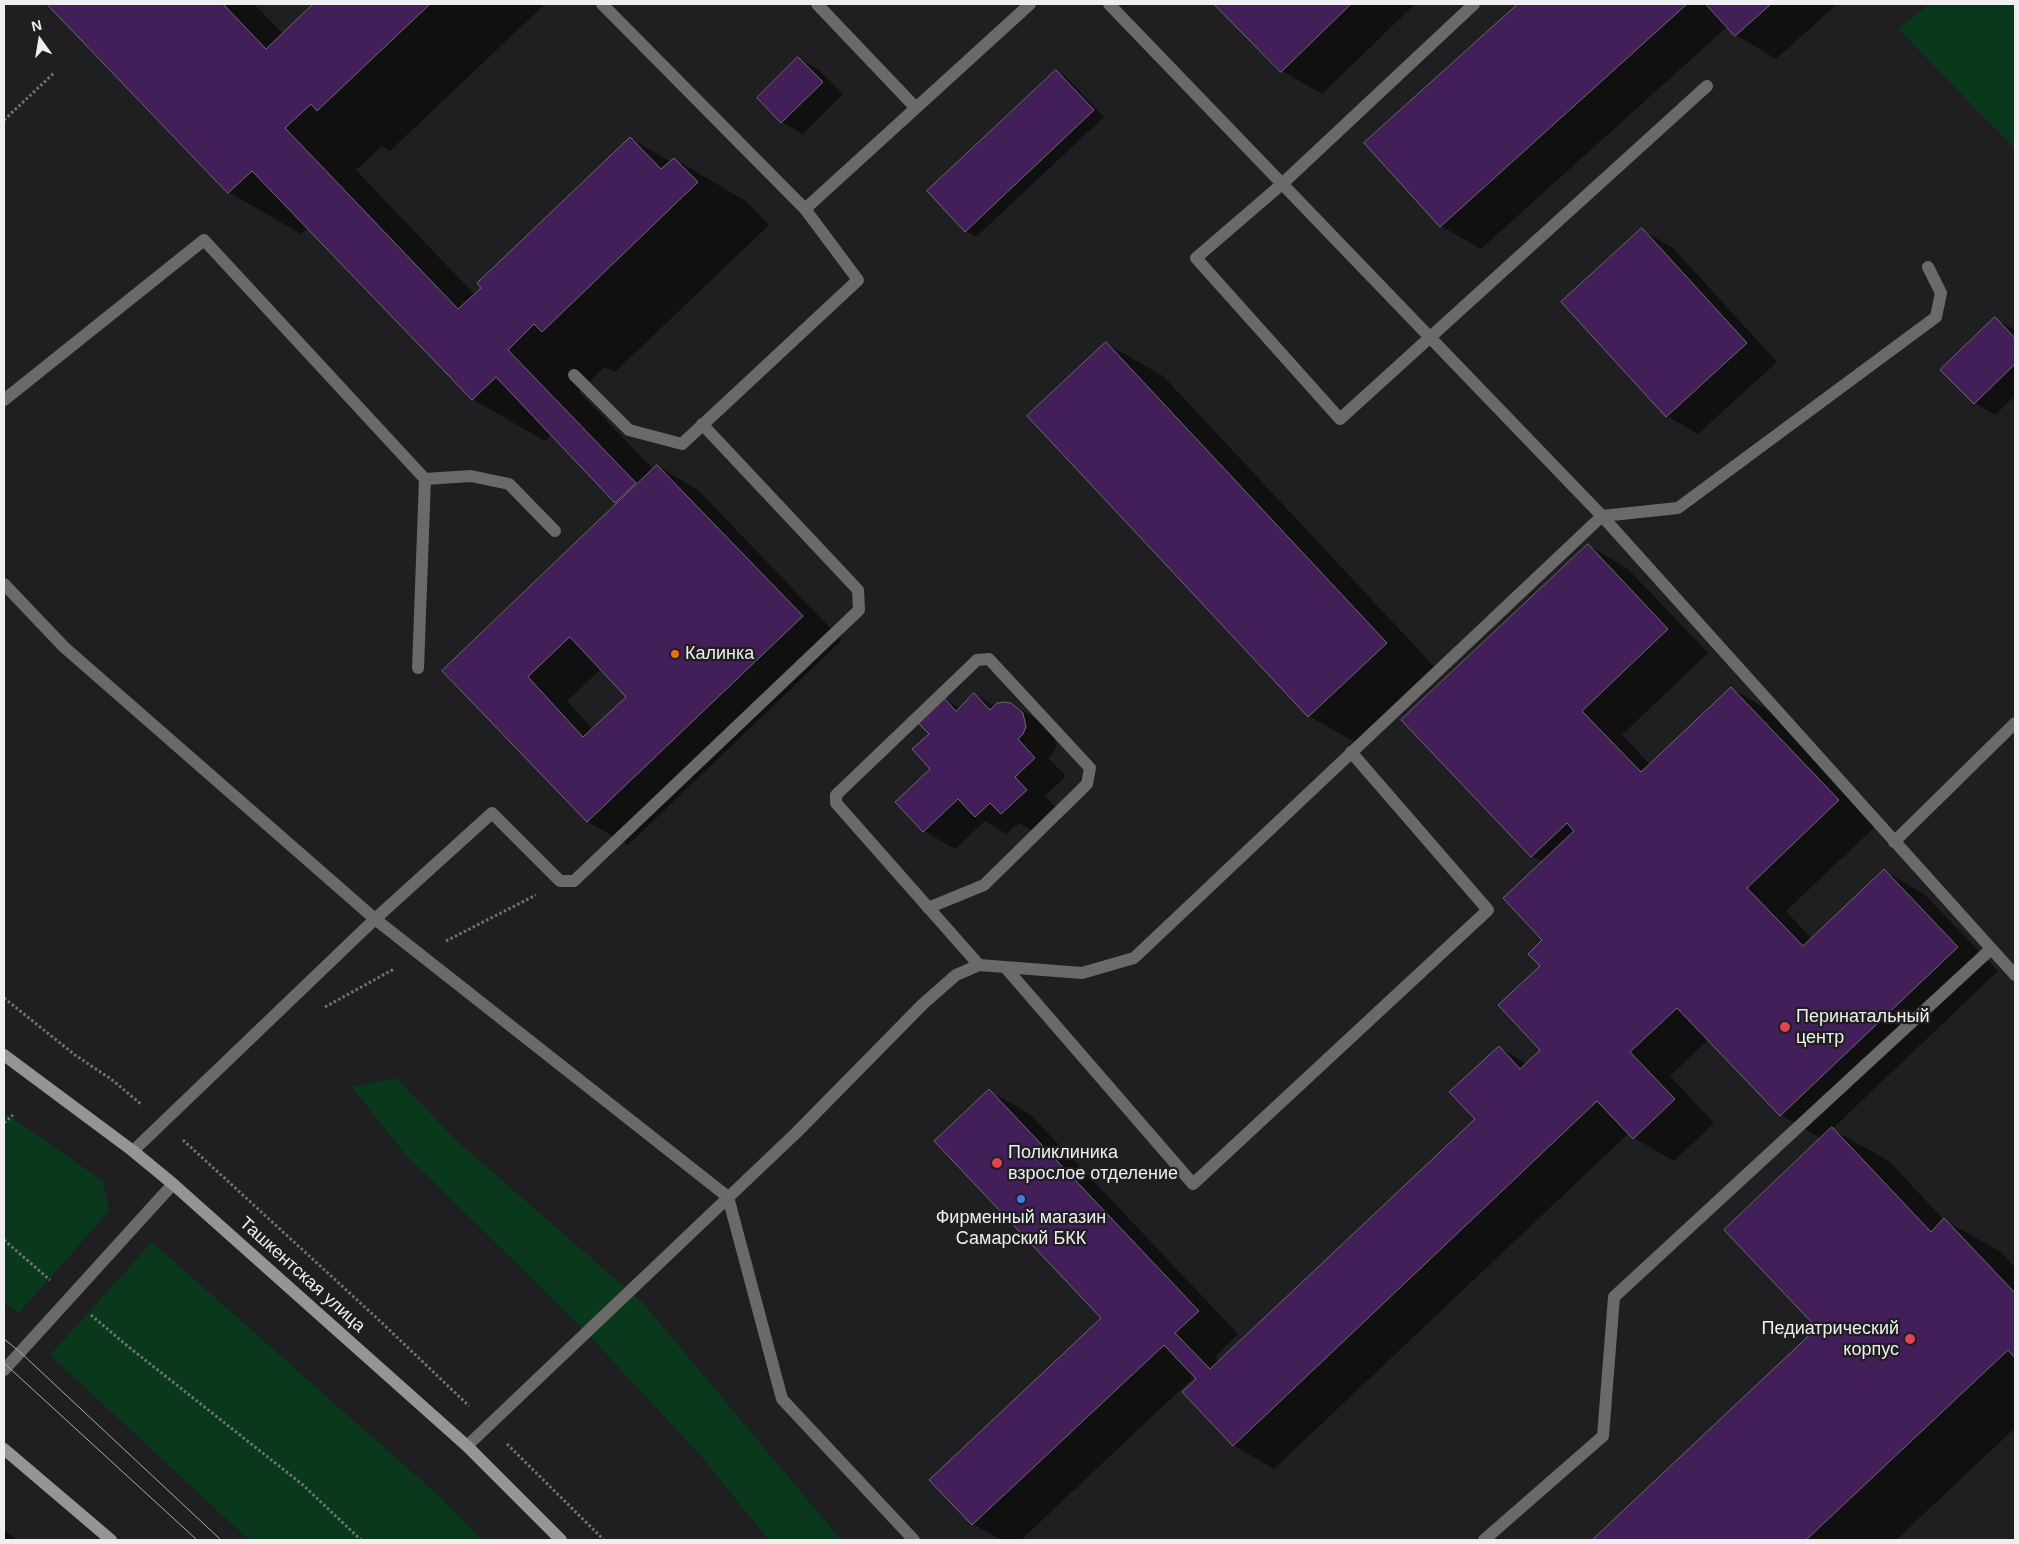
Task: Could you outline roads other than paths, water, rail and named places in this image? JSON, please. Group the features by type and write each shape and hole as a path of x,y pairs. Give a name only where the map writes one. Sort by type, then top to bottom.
{"main road":[{"name":"Ташкентская улица","path":"4,1055 133,1151 173,1184 467,1446 561,1540"},
{"path":"4,1449 111,1540"}],"street":[{"path":"574,375 629,430 682,444 858,280 805,209 602,4"},
{"path":"816,4 916,108"},
{"path":"805,209 1030,4"},
{"path":"1109,4 1602,516 2015,975"},
{"path":"1474,4 1282,184 1196,258 1340,418 1707,86"},
{"path":"4,400 204,240 425,480 418,668"},
{"path":"467,1446 796,1133 923,1004 956,976 979,965 1082,973 1134,958 1602,516 1678,508 1936,317 1941,293 1928,267"},
{"path":"133,1151 375,919 492,813 560,881 574,881 859,610 858,590 702,424"},
{"path":"425,480 471,476 509,484 555,532"},
{"path":"4,584 64,648 375,919 728,1197 782,1399 914,1540"},
{"path":"928,908 984,884 1087,784 1090,768 989,659 977,660 836,795 836,803 928,908 979,965"},
{"path":"1894,842 2015,723"},
{"path":"1005,967 1193,1184 1488,910 1351,752"},
{"path":"1484,1540 1603,1436 1614,1297 1990,949"},
{"path":"4,1370 173,1184"}],"tram line":[{"path":"4,1339 221,1540"},
{"path":"4,1363 197,1540"}],"place":[{"name":"Калинка","path":"675,654"},
{"name":"Перинатальный центр","path":"1785,1027"},
{"name":"Поликлиника взрослое отделение","path":"997,1163"},
{"name":"Фирменный магазин Самарский БКК","path":"1021,1199"},
{"name":"Педиатрический корпус","path":"1910,1339"}]}
